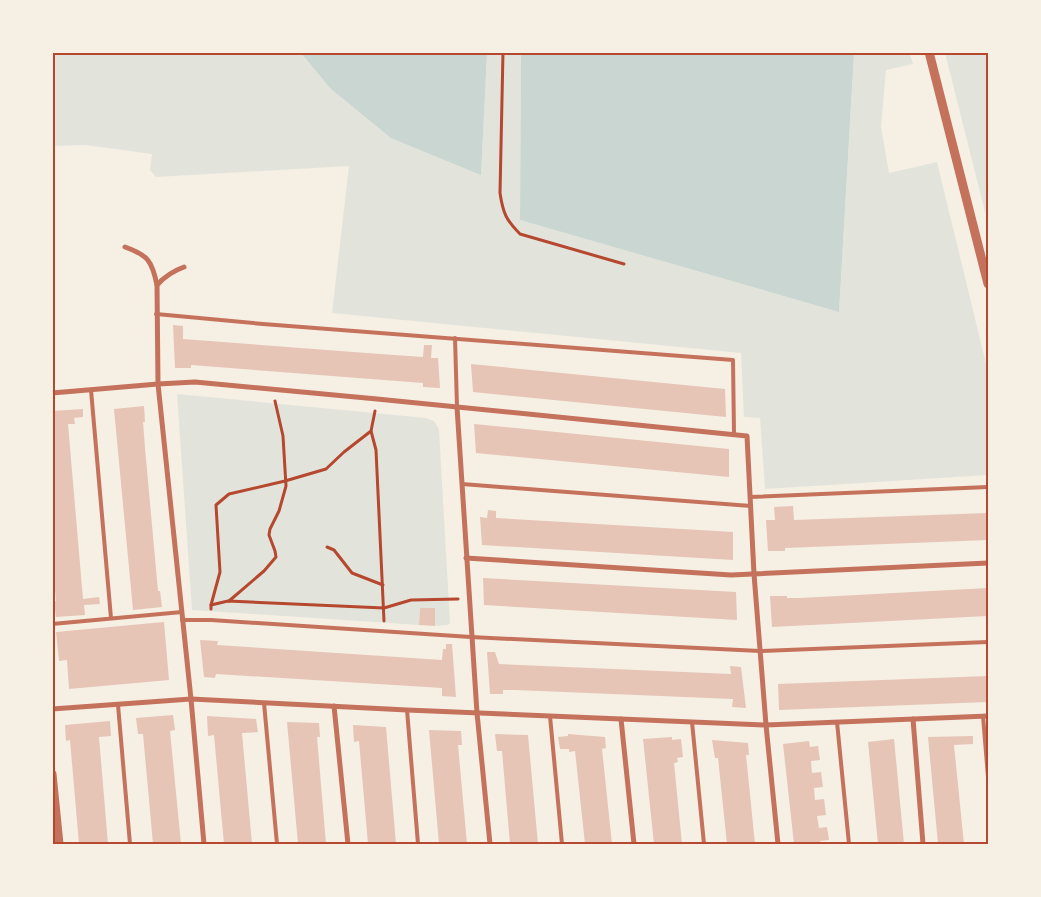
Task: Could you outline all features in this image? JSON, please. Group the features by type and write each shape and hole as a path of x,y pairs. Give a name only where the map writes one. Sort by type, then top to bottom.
{"street":[{"path":"930,52 988,284"},
{"path":"125,247 140,252 148,260 154,272 156,284 158,384 204,844"},
{"path":"156,284 166,275 184,267"},
{"path":"52,393 195,382 376,398 747,436 754,574 778,844"},
{"path":"457,406 477,713 490,844"},
{"path":"466,558 731,575 988,563"},
{"path":"52,709 191,699 766,725 986,716"},
{"path":"334,706 348,844"},
{"path":"621,719 634,844"},
{"path":"914,719 923,844"},
{"path":"52,774 59,844"}],"lane":[{"path":"156,314 732,360 734,434"},
{"path":"456,338 457,406"},
{"path":"91,390 111,618"},
{"path":"462,484 751,506"},
{"path":"750,497 988,487"},
{"path":"52,624 182,612"},
{"path":"182,620 211,620 472,637 760,651 988,642"},
{"path":"264,703 277,844"},
{"path":"118,705 130,844"},
{"path":"407,710 418,844"},
{"path":"550,716 562,844"},
{"path":"986,716 988,777"},
{"path":"692,722 704,844"},
{"path":"837,722 849,844"}],"path":[{"path":"503,52 500,193 503,211 510,225 520,234 624,264"},
{"path":"228,601 264,571 276,556 269,536 270,529 280,511 286,481 282,436 273,389"},
{"path":"376,398 371,431 376,450 384,632"},
{"path":"211,620 211,605 220,572 216,505 229,494 286,481 326,469 371,431"},
{"path":"327,547 334,550 352,573 383,585"},
{"path":"211,605 228,601 384,608 411,600 469,599"}],"shaded area":[{"path":"52,53 301,53 330,88 481,174 487,53 521,53 520,220 839,312 854,53 910,53 913,64 886,70 881,127 889,173 937,162 988,372 988,475 765,489 760,418 744,417 741,353 332,313 349,166 156,177 150,170 152,154 86,145 53,146"},
{"path":"301,53 487,53 481,175 391,138 330,88"},
{"path":"521,53 854,53 839,312 520,220"},
{"path":"945,53 988,53 988,224"},
{"path":"177,394 426,418 434,421 439,429 450,623 448,625 435,626 435,608 420,608 419,625 192,610"}],"building":[{"path":"173,325 183,326 183,339 423,357 424,345 432,345 431,358 438,358 440,388 423,387 423,383 191,365 191,368 175,368"},
{"path":"471,364 725,389 726,417 473,392"},
{"path":"144,406 145,448 158,591 160,591 162,607 133,610 114,409"},
{"path":"83,409 83,417 74,418 75,424 68,424 83,599 99,597 100,604 84,605 85,615 56,617 52,558 52,411"},
{"path":"474,424 729,449 729,477 476,453"},
{"path":"793,506 794,520 988,513 988,540 785,548 785,551 768,551 766,520 775,520 774,507"},
{"path":"488,510 496,511 496,518 733,532 733,560 482,545 480,517 487,518"},
{"path":"483,578 736,592 737,620 484,605"},
{"path":"988,588 988,616 772,627 770,596 800,598"},
{"path":"420,608 435,608 435,626 419,625"},
{"path":"164,622 169,680 69,689 67,660 59,661 56,632"},
{"path":"200,640 218,641 217,645 442,660 443,649 446,649 446,644 452,644 456,697 442,696 442,688 216,674 215,678 204,677"},
{"path":"487,652 495,652 499,664 731,674 730,666 741,667 746,708 732,707 733,699 515,690 503,690 503,694 490,694"},
{"path":"988,676 988,702 779,710 778,684"},
{"path":"173,715 175,730 170,731 181,844 153,844 143,734 138,734 136,718"},
{"path":"207,716 256,719 258,732 242,733 252,844 224,844 214,735 208,736"},
{"path":"110,721 111,736 99,737 108,844 79,844 70,740 66,741 65,725"},
{"path":"287,722 319,723 320,737 317,737 326,844 298,844"},
{"path":"353,725 386,727 396,844 368,844 359,741 354,742"},
{"path":"429,730 461,731 462,745 458,745 467,844 439,844"},
{"path":"495,734 528,735 538,844 510,844 502,751 497,751"},
{"path":"568,734 605,737 606,748 602,749 612,844 585,844 575,751 569,752 569,749 560,749 558,737 568,736"},
{"path":"973,736 973,744 954,745 964,844 938,844 928,737"},
{"path":"672,737 672,740 681,739 683,757 677,758 678,762 674,763 682,844 654,844 643,739"},
{"path":"894,739 904,844 878,844 868,742"},
{"path":"712,740 748,743 749,755 746,755 755,844 727,844 718,758 715,758"},
{"path":"809,741 810,747 818,746 820,760 811,761 812,773 821,772 823,787 814,788 815,800 824,799 826,815 817,816 819,828 827,827 829,840 820,841 820,844 794,844 783,744"}]}
